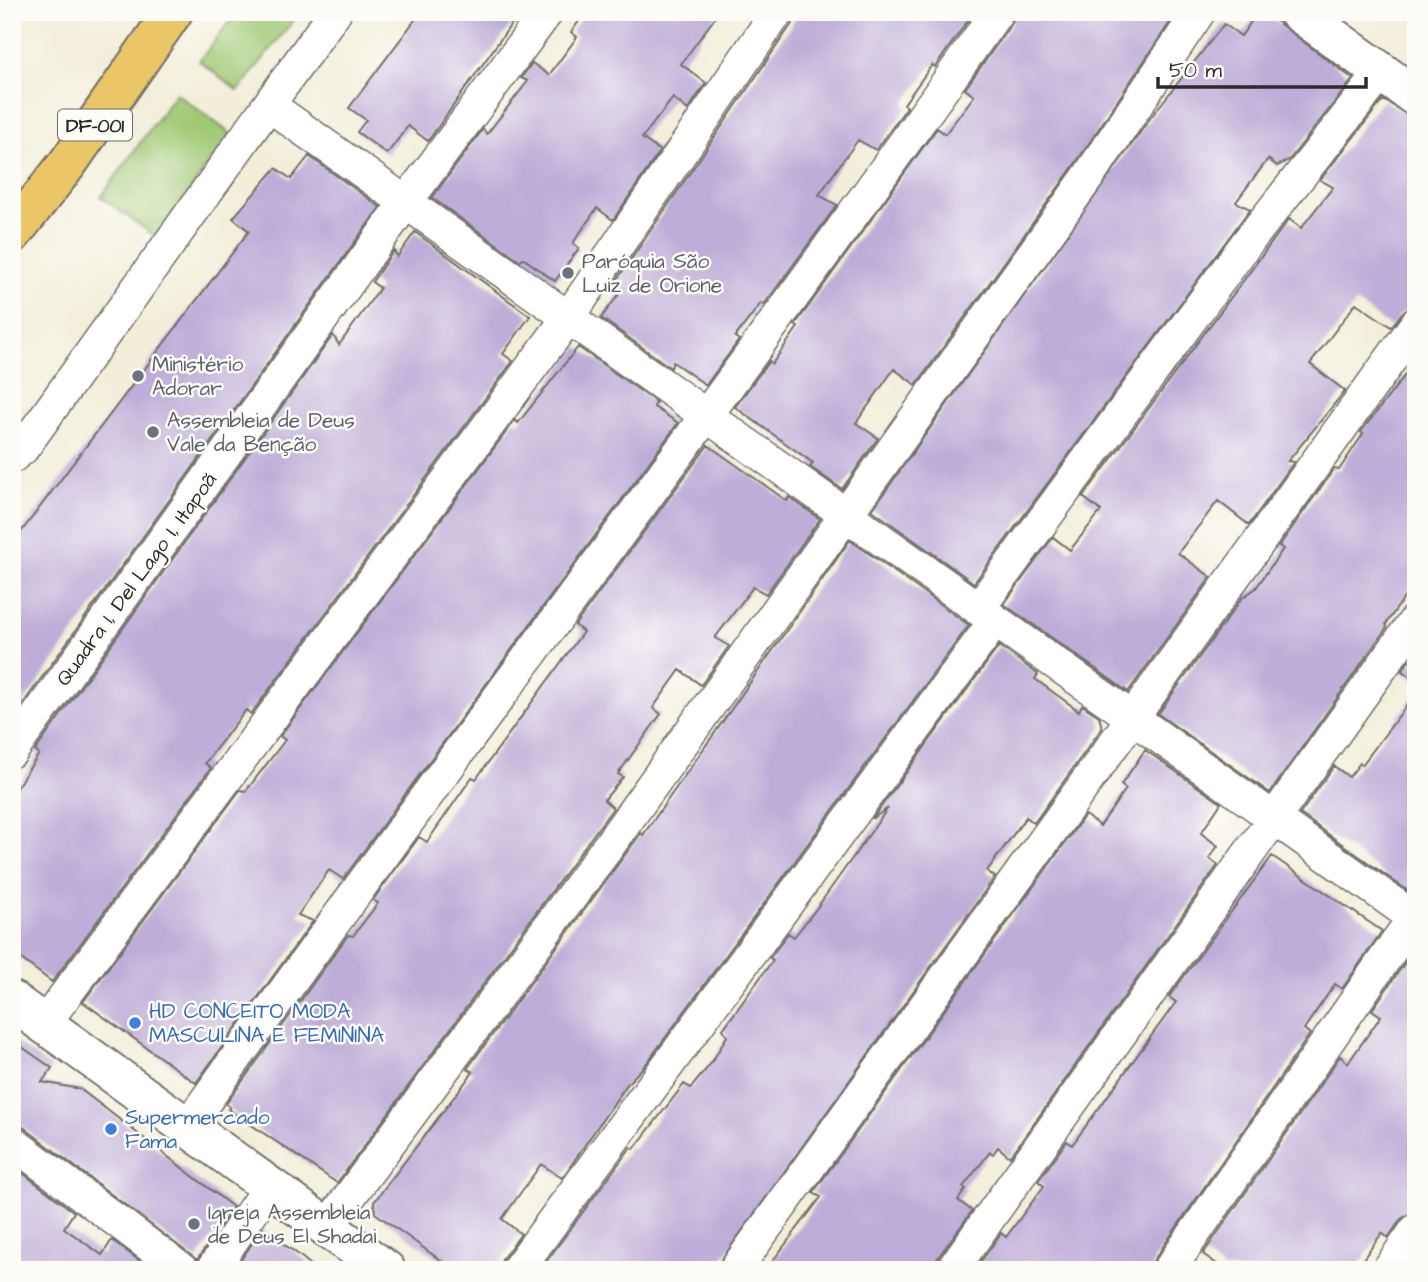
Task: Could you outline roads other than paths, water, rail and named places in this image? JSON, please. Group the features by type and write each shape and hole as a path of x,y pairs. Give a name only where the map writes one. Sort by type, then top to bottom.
{"main road":[{"name":"DF-001","path":"12,234 68,163 173,12"}],"street":[{"path":"12,457 23,448 335,12"},
{"name":"Quadra 1, Del Lago I, Itapoã","path":"12,751 406,202 547,12"},
{"path":"44,1024 568,318 778,12"},
{"path":"187,1128 340,912 836,242 997,12"},
{"path":"327,1227 610,844 1088,177 1199,12"},
{"path":"1297,12 1416,97"},
{"path":"517,1270 987,615 1246,244 1382,72"},
{"path":"270,106 1415,917 1169,1270"},
{"path":"735,1270 1416,324"},
{"path":"952,1270 1416,620"},
{"path":"12,1001 386,1270"},
{"path":"12,1142 182,1270"},
{"path":"212,1270 270,1185"},
{"path":"1388,1270 1416,1230"}],"place":[{"name":"Paróquia São Luiz de Orione","path":"568,273"},
{"name":"Ministério Adorar","path":"138,376"},
{"name":"Assembleia de Deus Vale da Benção","path":"153,432"},
{"name":"HD CONCEITO MODA MASCULINA E FEMININA","path":"135,1023"},
{"name":"Supermercado Fama","path":"111,1129"},
{"name":"Igreja Assembleia de Deus El Shadai","path":"194,1224"}]}
